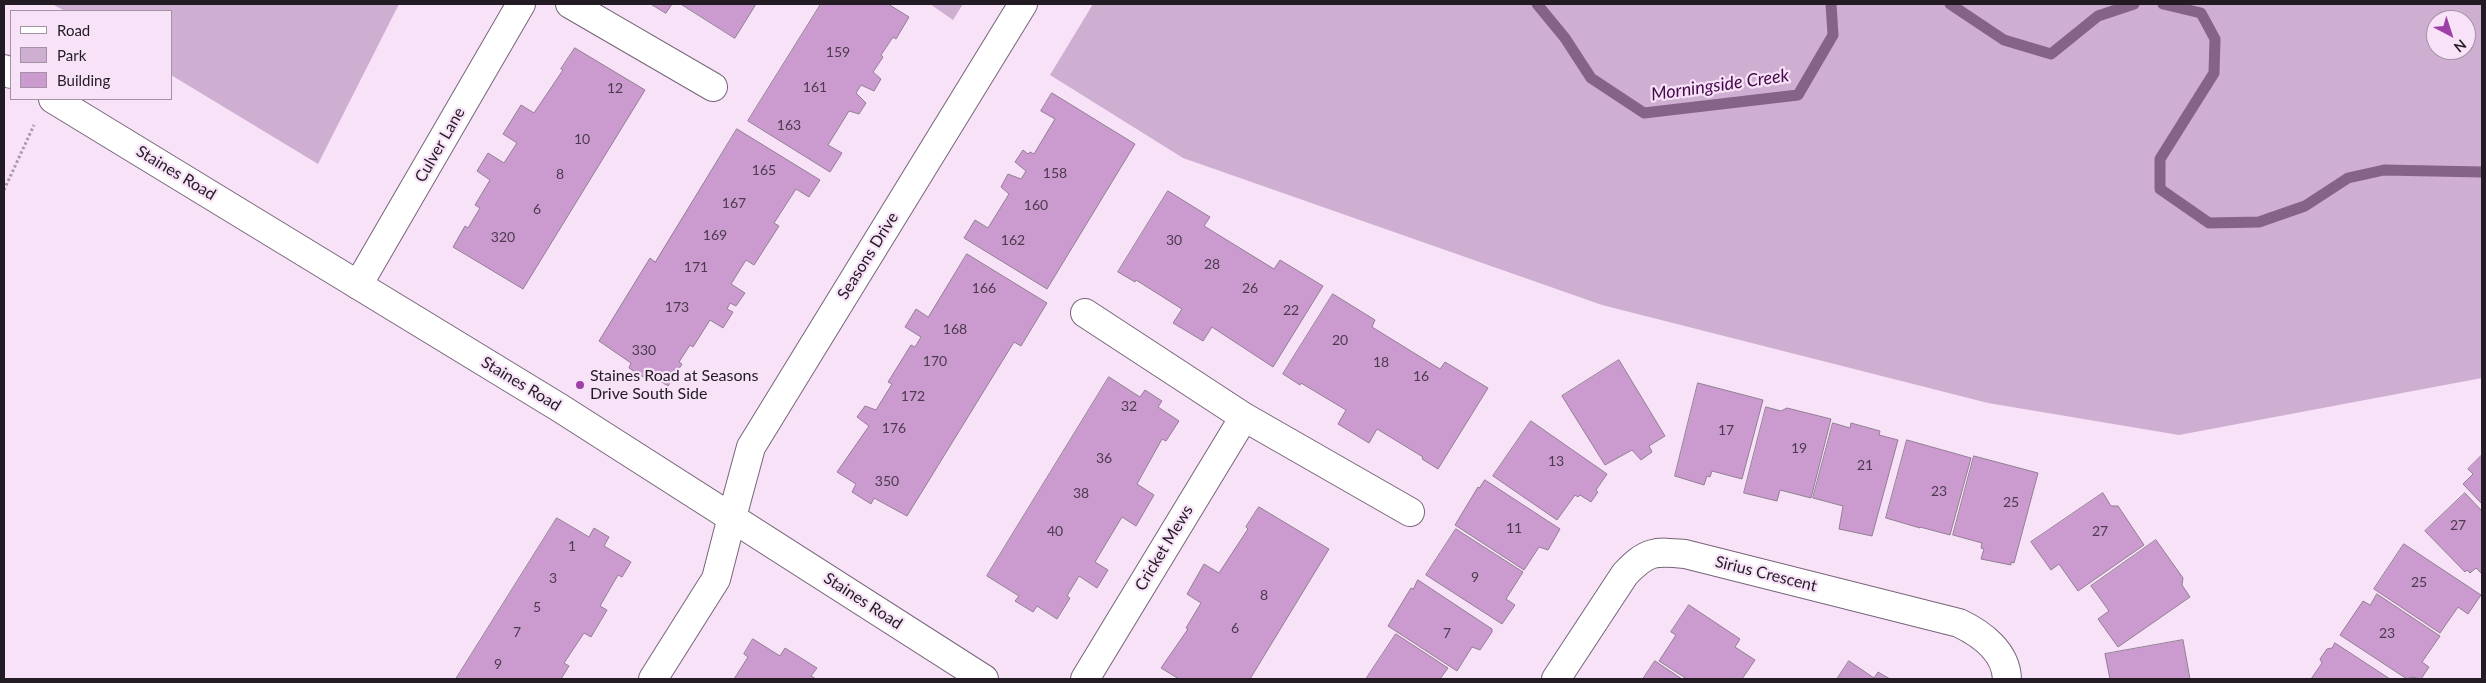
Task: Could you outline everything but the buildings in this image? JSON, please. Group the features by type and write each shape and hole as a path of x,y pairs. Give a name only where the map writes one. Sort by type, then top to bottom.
{"street":[{"name":"Culver Lane","path":"358,286 521,4"},
{"path":"570,4 713,87"},
{"name":"Seasons Drive","path":"654,679 716,579 751,447 1024,4"},
{"name":"Staines Road","path":"55,100 560,408 984,679"},
{"path":"1085,313 1244,417 1410,512"},
{"name":"Cricket Mews","path":"1085,679 1244,417"},
{"name":"Sirius Crescent","path":"1556,679 1625,574 1640,559 1658,552 1685,554 1959,623 1977,632 1990,644 2001,657 2007,671 2007,679"}],"path":[{"path":"4,190 35,123"}],"green space":[{"path":"52,4 399,4 318,164 172,76 172,10 63,10"},
{"path":"930,4 963,4 953,20"},
{"path":"1093,4 2482,4 2482,378 2179,435 1988,403 1602,305 1183,158 1050,75"}],"waterway":[{"name":"Morningside Creek","path":"1537,4 1565,38 1591,78 1644,113 1798,95 1833,35 1831,4"},
{"name":"Morningside Creek","path":"1950,4 2004,40 2051,54 2098,16 2134,4"},
{"name":"Morningside Creek","path":"2163,4 2201,13 2215,39 2214,73 2160,159 2160,189 2209,223 2259,222 2305,206 2348,178 2384,170 2482,172"}],"place":[{"name":"Staines Road at Seasons Drive South Side","path":"580,385"}]}
